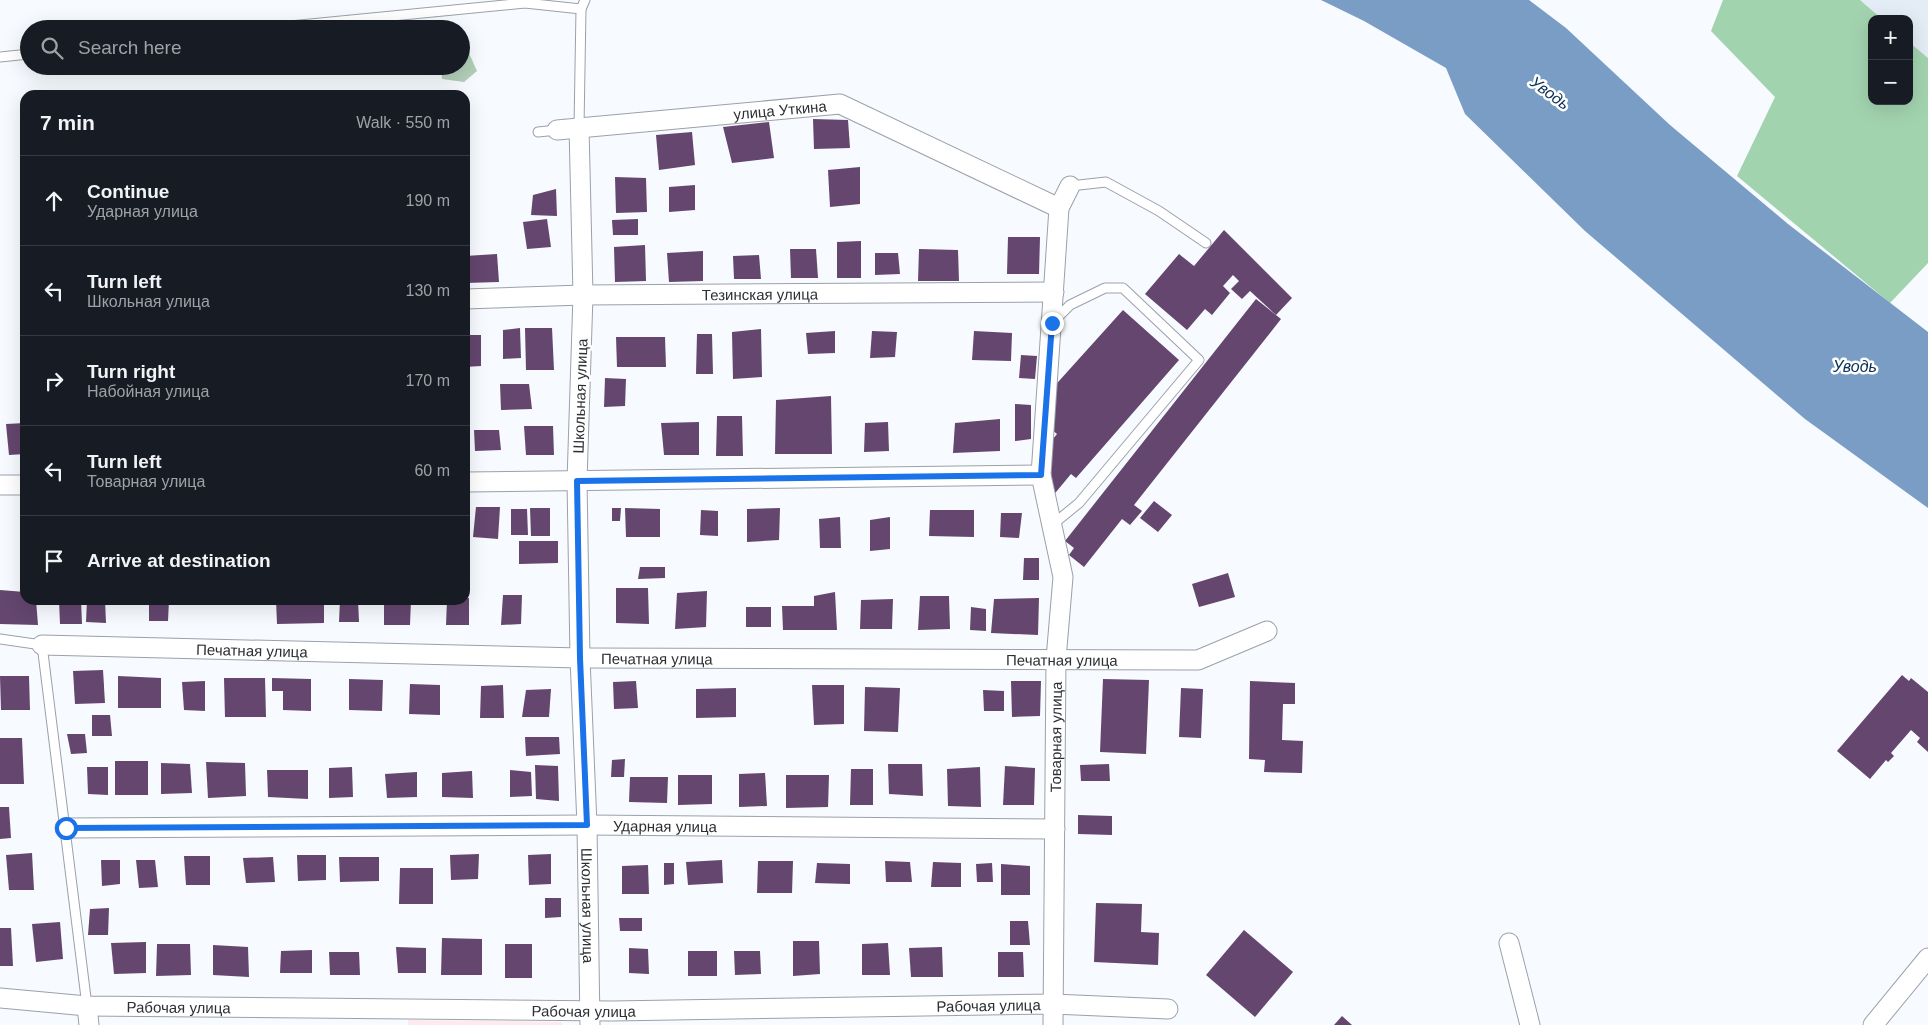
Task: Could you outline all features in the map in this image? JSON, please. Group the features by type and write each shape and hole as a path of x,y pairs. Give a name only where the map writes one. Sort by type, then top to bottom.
{"street":[{"name":"улица Уткина","path":"547,131 840,104 1059,208"},
{"name":"Школьная улица","path":"579,127 583,295 577,481 580,658 587,825 590,1018"},
{"name":"Товарная улица","path":"1053,1025 1056,659 1063,577 1041,475 1059,208 1070,186"},
{"name":"Тезинская улица","path":"470,299 583,295 1054,292"},
{"path":"470,482 1041,475"},
{"path":"0,485 20,485"},
{"name":"Печатная улица","path":"42,645 580,658 1198,660 1267,631"},
{"name":"Ударная улица","path":"66,828 587,825 1055,829"},
{"path":"1509,943 1530,1025"},
{"path":"1874,1025 1928,958"},
{"name":"Рабочая улица","path":"0,998 87,1006 401,1017 590,1018 1053,1004 1168,1009"},
{"path":"87,1006 89,1025"}],"lane":[{"path":"579,127 581,9 585,0"},
{"path":"351,20 525,3 581,9"},
{"path":"0,57 20,55"},
{"path":"1070,186 1106,182 1159,211 1206,243"},
{"path":"1052,323 1070,305 1105,288 1123,288 1199,360 1079,503 1052,525"},
{"path":"0,639 42,645 87,1006"}],"shaded area":[{"path":"1860,0 1928,0 1928,58 1913,45 1913,15 1877,15"},
{"path":"408,1020 562,1022 562,1025 408,1025"}],"green space":[{"path":"1723,0 1860,0 1877,15 1868,15 1868,105 1913,105 1913,45 1928,58 1928,263 1890,303 1737,176 1775,97 1711,31"},
{"path":"470,55 477,71 464,82 442,79 442,75 470,75"}],"water":[{"name":"Уводь","path":"1321,0 1529,0 1566,28 1670,125 1788,224 1928,332 1928,508 1805,419 1585,231 1465,114 1446,68 1364,21"}],"building":[{"path":"813,119 848,120 850,148 814,149"},
{"path":"769,122 774,158 732,163 723,127"},
{"path":"692,132 695,165 659,170 656,135"},
{"path":"860,167 860,204 830,207 828,170"},
{"path":"615,177 646,178 647,212 616,213"},
{"path":"695,185 695,210 669,212 669,187"},
{"path":"556,189 557,216 531,215 533,195"},
{"path":"547,219 551,247 527,249 523,222"},
{"path":"638,219 638,235 613,235 612,220"},
{"path":"1224,230 1292,298 1276,315 1250,291 1242,299 1231,289 1239,281 1233,275 1223,286 1230,293 1212,315 1205,309 1187,330 1145,294 1179,254 1194,266"},
{"path":"1008,237 1040,237 1039,274 1007,274"},
{"path":"861,241 861,278 837,278 837,242"},
{"path":"645,245 646,281 615,282 614,247"},
{"path":"790,249 816,249 818,278 791,278"},
{"path":"919,249 958,250 959,281 918,281"},
{"path":"703,251 703,281 669,282 667,253"},
{"path":"875,253 898,253 900,274 875,275"},
{"path":"497,254 499,282 470,283 470,256"},
{"path":"759,255 761,279 734,279 733,256"},
{"path":"1256,299 1281,319 1134,505 1142,511 1130,525 1122,519 1084,567 1069,555 1074,548 1065,541"},
{"path":"1123,310 1179,360 1076,478 1071,474 1051,498 1044,450 1057,434 1046,425 1050,391"},
{"path":"520,328 521,358 503,359 503,330"},
{"path":"525,328 552,328 554,370 526,370"},
{"path":"761,329 762,377 733,379 732,332"},
{"path":"835,331 835,353 808,354 806,333"},
{"path":"872,331 897,332 895,357 870,358"},
{"path":"974,331 1012,333 1011,361 972,360"},
{"path":"697,334 712,334 713,374 696,374"},
{"path":"470,335 481,335 481,366 470,367"},
{"path":"616,337 665,337 666,367 617,367"},
{"path":"1021,355 1037,356 1035,379 1019,378"},
{"path":"605,378 626,379 625,406 604,407"},
{"path":"500,384 529,384 532,409 501,410"},
{"path":"831,396 832,454 775,454 776,400"},
{"path":"1015,404 1031,405 1031,439 1015,441"},
{"path":"717,416 742,416 743,456 716,456"},
{"path":"1000,419 1000,451 953,453 955,423"},
{"path":"699,422 699,455 664,455 661,423"},
{"path":"888,422 889,451 864,452 865,423"},
{"path":"20,423 20,454 9,455 6,424"},
{"path":"524,426 553,426 554,455 526,455"},
{"path":"474,430 499,430 501,450 475,451"},
{"path":"1154,501 1172,515 1158,532 1140,518"},
{"path":"476,507 500,507 498,539 473,537"},
{"path":"530,508 550,508 550,536 531,536"},
{"path":"612,508 621,508 620,521 612,521"},
{"path":"625,508 660,509 660,537 626,537"},
{"path":"780,508 779,540 747,542 747,509"},
{"path":"511,509 527,509 528,535 511,535"},
{"path":"701,510 718,511 718,536 700,535"},
{"path":"930,510 974,510 974,537 929,536"},
{"path":"1001,513 1022,513 1019,538 1000,537"},
{"path":"840,517 841,548 820,548 819,519"},
{"path":"890,517 890,549 870,551 870,520"},
{"path":"519,541 558,541 558,563 519,564"},
{"path":"1024,558 1039,558 1039,580 1023,580"},
{"path":"640,567 665,567 665,578 638,579"},
{"path":"1228,573 1235,597 1199,607 1192,584"},
{"path":"616,588 648,588 649,624 616,623"},
{"path":"0,590 20,592 20,605 36,605 38,625 0,624"},
{"path":"707,591 706,627 675,629 677,593"},
{"path":"835,592 837,630 783,630 782,606 814,606 814,596"},
{"path":"503,595 522,595 521,624 501,625"},
{"path":"920,596 949,596 950,629 918,630"},
{"path":"1039,598 1038,635 991,633 994,599"},
{"path":"893,599 892,629 860,629 861,600"},
{"path":"59,605 81,605 82,624 60,624"},
{"path":"87,605 105,605 106,623 86,622"},
{"path":"149,605 169,605 168,621 149,621"},
{"path":"276,605 324,605 324,623 277,624"},
{"path":"340,605 358,605 359,622 339,622"},
{"path":"384,605 411,605 410,625 384,625"},
{"path":"447,605 469,605 469,625 446,625"},
{"path":"746,607 771,607 771,627 746,627"},
{"path":"971,607 986,609 986,631 970,630"},
{"path":"103,670 105,703 75,704 73,671"},
{"path":"1902,675 1909,681 1911,678 1928,692 1928,752 1917,742 1920,738 1911,730 1891,753 1894,756 1888,762 1886,760 1870,779 1837,751"},
{"path":"0,676 29,676 30,710 1,710"},
{"path":"118,676 161,678 161,708 118,708"},
{"path":"224,678 265,678 266,717 225,717"},
{"path":"272,678 311,679 311,711 283,710 283,691 272,691"},
{"path":"349,679 383,680 382,711 349,710"},
{"path":"1103,679 1149,680 1146,754 1100,752"},
{"path":"205,681 205,711 184,710 182,682"},
{"path":"636,681 638,708 614,709 613,682"},
{"path":"1011,681 1041,681 1040,716 1012,717"},
{"path":"1250,681 1295,683 1295,704 1283,704 1282,740 1303,741 1302,773 1264,772 1265,760 1249,759"},
{"path":"410,684 440,685 440,715 409,714"},
{"path":"503,685 504,718 480,718 481,686"},
{"path":"812,685 844,685 844,724 814,725"},
{"path":"865,687 900,688 898,732 864,731"},
{"path":"736,688 736,717 696,718 696,689"},
{"path":"1181,688 1203,689 1201,738 1179,737"},
{"path":"551,689 549,717 522,717 526,690"},
{"path":"983,690 1004,691 1004,711 984,711"},
{"path":"92,715 110,715 112,736 92,736"},
{"path":"67,734 85,734 87,753 71,754"},
{"path":"525,737 559,737 560,754 526,756"},
{"path":"0,738 22,738 24,784 0,784"},
{"path":"625,759 624,777 611,777 612,760"},
{"path":"115,761 148,761 148,795 115,795"},
{"path":"206,762 245,763 246,796 208,798"},
{"path":"161,763 190,764 192,793 161,794"},
{"path":"888,764 922,764 923,796 889,794"},
{"path":"1109,764 1110,781 1081,781 1080,765"},
{"path":"535,765 558,766 559,801 536,799"},
{"path":"1005,766 1035,768 1034,805 1003,805"},
{"path":"87,767 108,767 108,795 88,794"},
{"path":"352,767 353,797 329,798 329,768"},
{"path":"980,767 981,807 948,806 947,769"},
{"path":"851,769 873,769 873,805 850,805"},
{"path":"267,770 308,770 308,799 268,797"},
{"path":"510,770 531,772 532,796 510,797"},
{"path":"472,771 473,798 442,797 442,773"},
{"path":"417,772 417,797 387,798 385,774"},
{"path":"765,773 767,806 739,807 739,774"},
{"path":"678,775 712,775 712,804 678,805"},
{"path":"786,775 829,775 828,807 786,808"},
{"path":"630,777 668,777 667,803 629,802"},
{"path":"0,807 9,807 11,838 0,839"},
{"path":"1078,815 1112,816 1112,835 1078,834"},
{"path":"32,853 34,890 9,890 6,855"},
{"path":"479,854 478,879 451,880 450,855"},
{"path":"551,854 551,884 529,885 528,855"},
{"path":"297,855 326,855 326,880 298,881"},
{"path":"184,856 210,856 210,885 186,885"},
{"path":"273,857 275,882 246,883 243,858"},
{"path":"339,857 379,857 379,881 340,882"},
{"path":"101,860 120,860 120,884 102,886"},
{"path":"136,860 155,860 158,887 139,888"},
{"path":"722,860 723,883 688,885 686,862"},
{"path":"758,861 793,861 792,893 757,893"},
{"path":"885,861 910,862 912,882 886,882"},
{"path":"933,862 961,863 961,887 931,887"},
{"path":"664,863 674,863 674,884 664,885"},
{"path":"817,863 850,864 850,884 815,883"},
{"path":"992,863 993,882 977,882 976,864"},
{"path":"1001,864 1030,866 1030,895 1001,895"},
{"path":"648,865 649,894 622,894 622,866"},
{"path":"400,868 433,868 433,904 399,904"},
{"path":"545,898 561,898 561,917 545,918"},
{"path":"1096,903 1142,904 1141,932 1159,933 1158,965 1094,962"},
{"path":"109,908 108,935 88,935 90,909"},
{"path":"619,918 642,918 642,931 620,931"},
{"path":"1010,921 1028,921 1030,945 1010,945"},
{"path":"60,922 63,959 36,962 32,924"},
{"path":"0,928 11,928 13,966 0,966"},
{"path":"1244,930 1293,972 1255,1017 1206,975"},
{"path":"442,938 482,939 482,975 441,975"},
{"path":"793,941 819,941 820,974 793,976"},
{"path":"146,942 146,973 114,974 111,943"},
{"path":"888,943 890,975 862,975 862,944"},
{"path":"157,944 190,944 191,975 156,976"},
{"path":"505,944 532,944 532,978 505,978"},
{"path":"213,945 248,947 249,977 213,975"},
{"path":"396,947 426,948 426,973 398,973"},
{"path":"942,947 943,977 911,977 909,948"},
{"path":"629,948 648,949 649,974 629,973"},
{"path":"312,950 312,973 280,973 281,951"},
{"path":"688,951 717,951 717,976 688,976"},
{"path":"734,951 760,951 761,974 735,975"},
{"path":"329,952 359,952 360,975 330,975"},
{"path":"998,952 1023,952 1024,977 998,977"},
{"path":"1342,1016 1352,1025 1334,1025"}],"route":[{"path":"66,828 587,825 580,658 577,481 1041,475 1052,323"}]}
